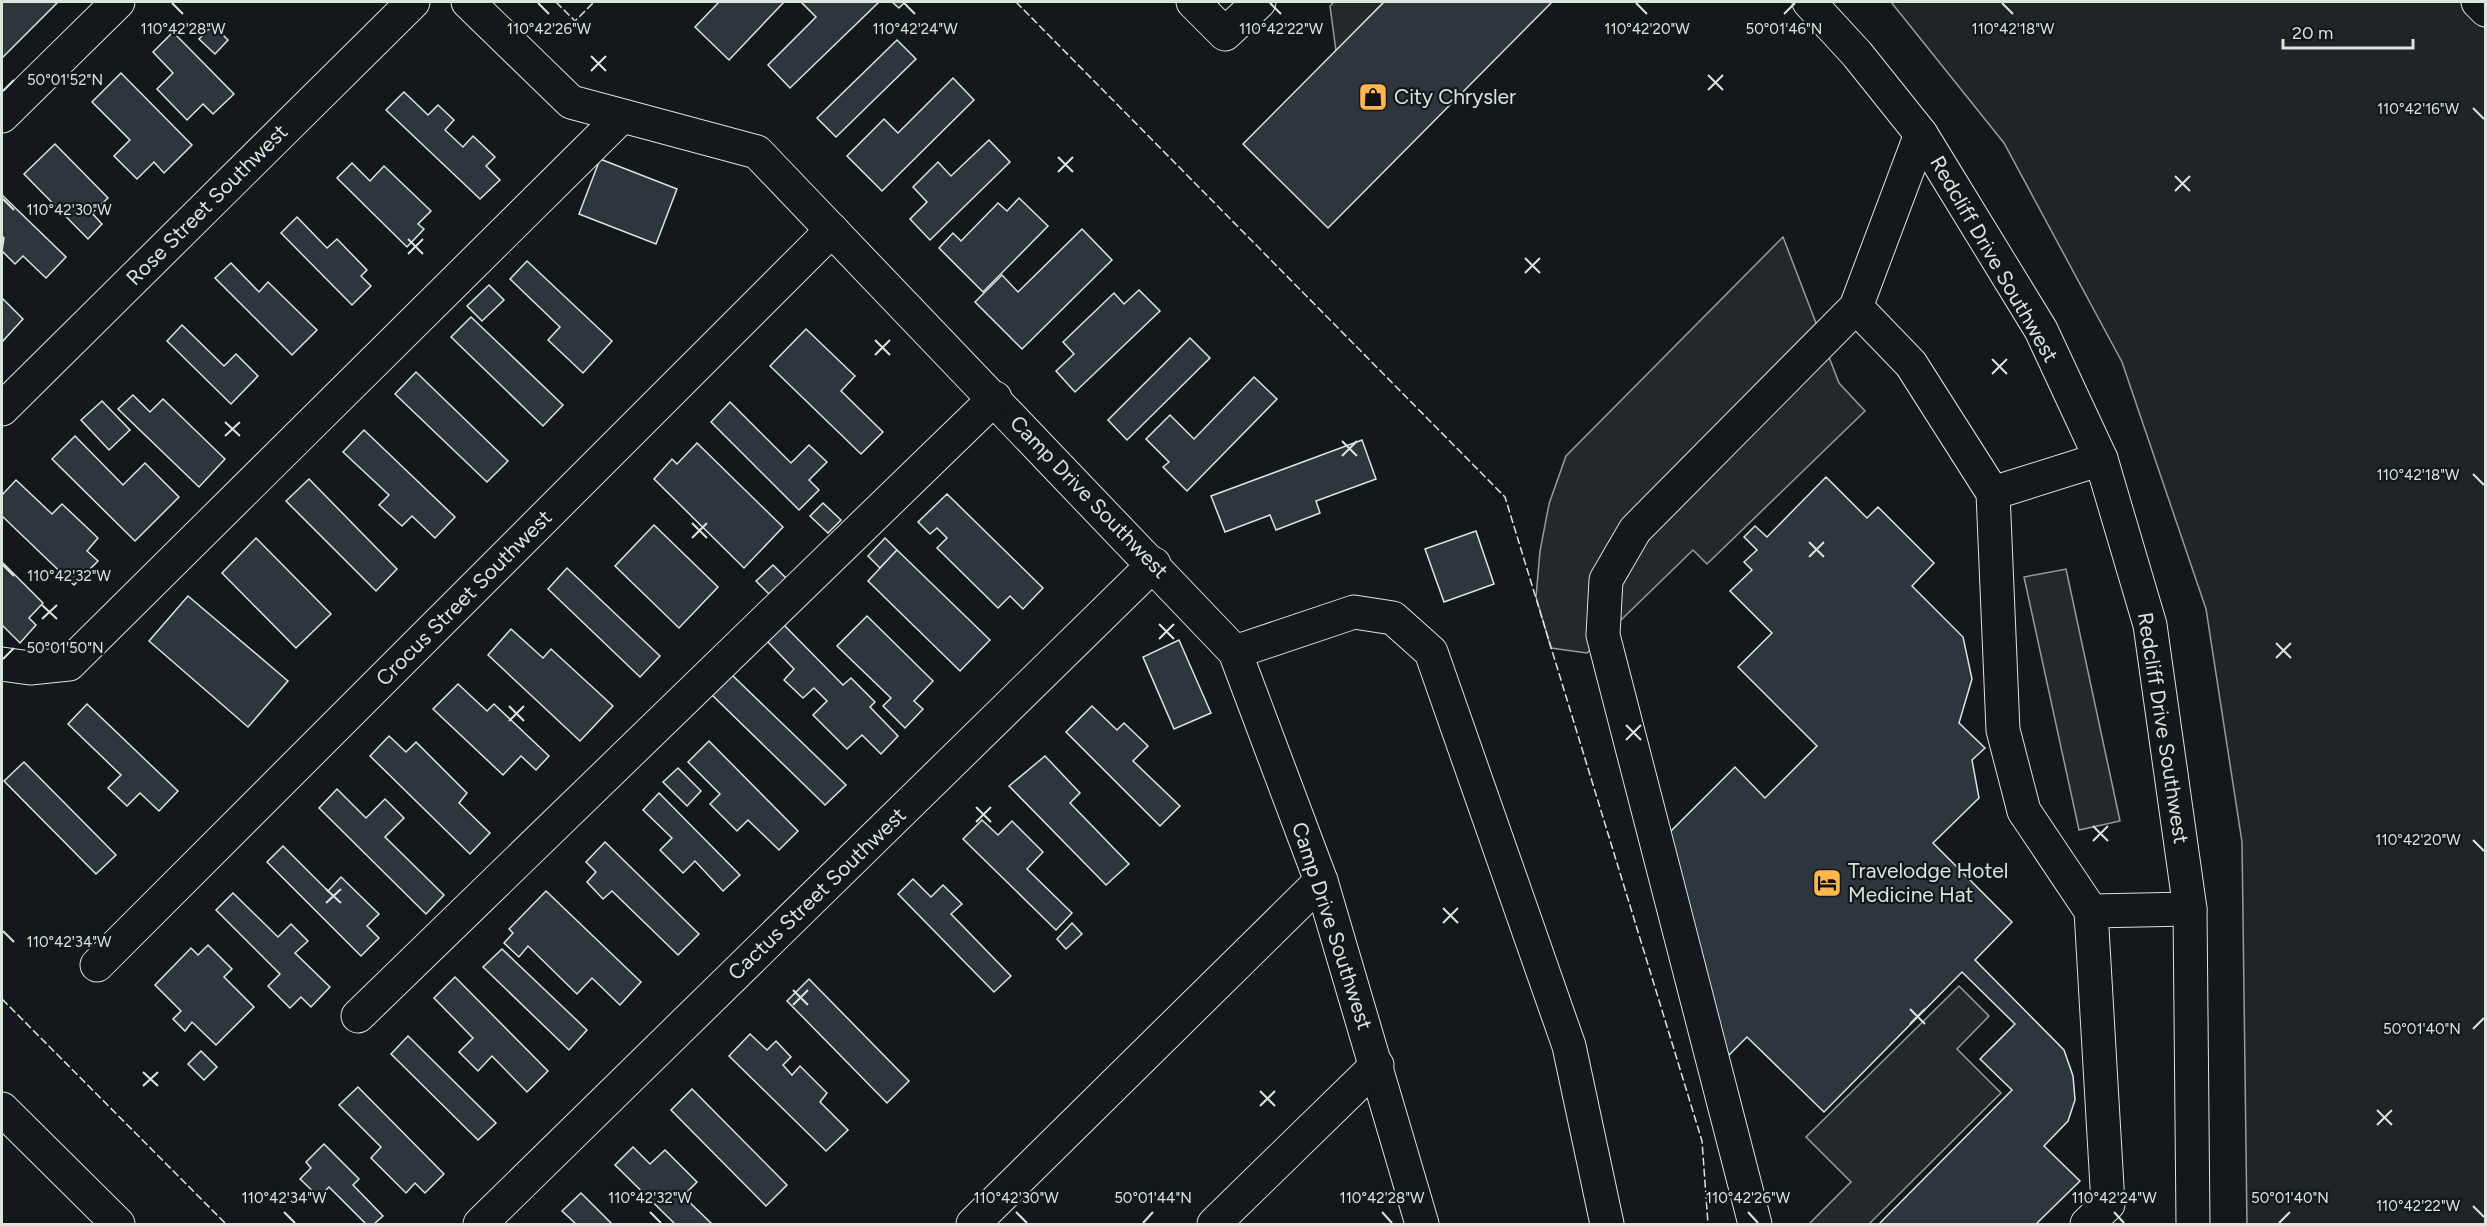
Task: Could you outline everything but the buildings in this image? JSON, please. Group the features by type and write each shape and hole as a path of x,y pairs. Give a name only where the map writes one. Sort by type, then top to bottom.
{"main road":[{"path":"2,116 118,2"},
{"name":"Rose Street Southwest","path":"2,409 413,2"},
{"name":"Camp Drive Southwest","path":"468,2 571,102 758,152 1154,564 1234,652 1321,881 1422,1224"},
{"path":"1193,2 1226,34 1259,2"},
{"name":"Redcliff Drive Southwest","path":"1809,2 1857,54 1921,134 2041,330 2101,459 2150,626 2190,909 2193,1224"},
{"path":"2478,2 2486,10"},
{"path":"2,664 30,668 69,664 622,116"},
{"path":"1755,1224 1603,635 1606,580 1635,530 1856,307 1921,134"},
{"name":"Crocus Street Southwest","path":"97,965 832,230"},
{"path":"1856,307 1911,364 1993,493 2003,730 2024,811 2091,911 2108,1204 2087,1224"},
{"path":"358,1016 994,398"},
{"path":"1993,493 2101,459"},
{"name":"Cactus Street Southwest","path":"480,1224 1154,564"},
{"path":"1234,652 1354,612 1393,618 1431,652 1569,1046 1607,1224"},
{"path":"973,1224 1321,881"},
{"path":"2091,911 2190,909"},
{"path":"1214,1224 1377,1065"},
{"path":"2,1109 118,1224"}],"shaded area":[{"path":"1334,2 1384,2 1336,51 1330,6"},
{"path":"1891,2 2460,2 2485,22 2485,1224 2247,1224 2242,842 2206,609 2122,362 2004,143"},
{"path":"1783,237 1839,383 1865,411 1707,564 1693,550 1587,653 1551,648 1536,597 1540,551 1549,504 1566,456"},
{"path":"2066,569 2120,821 2079,830 2024,577"},
{"path":"1959,986 1989,1016 1957,1049 2001,1093 1869,1224 1809,1224 1851,1182 1806,1137"}],"fence":[{"path":"556,2 575,21 594,2"},
{"path":"1016,2 1505,497 1702,1141 1708,1224"},
{"path":"2,999 226,1224"}],"place":[{"name":"City Chrysler","path":"1373,97"},
{"name":"Travelodge Hotel Medicine Hat","path":"1827,883"}]}
